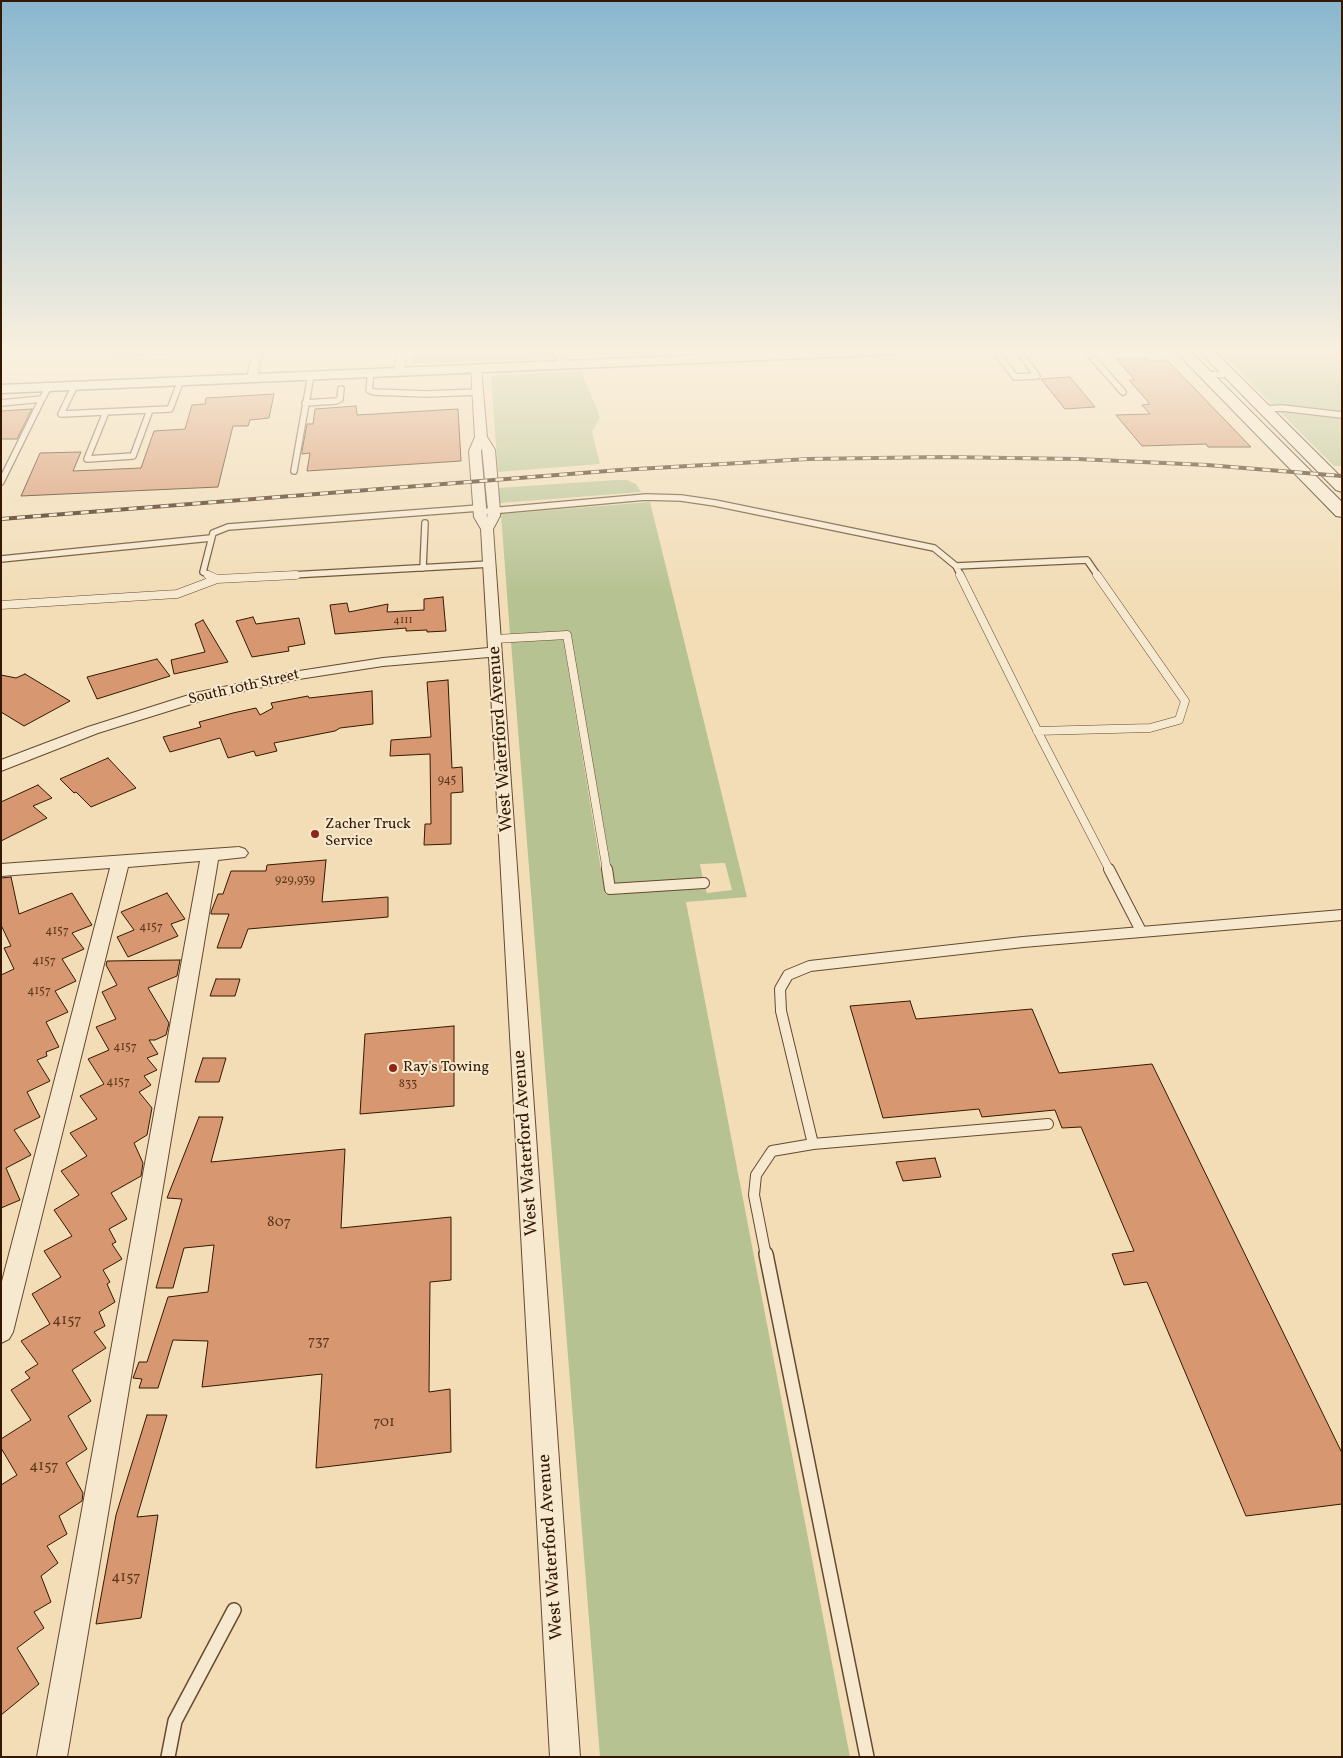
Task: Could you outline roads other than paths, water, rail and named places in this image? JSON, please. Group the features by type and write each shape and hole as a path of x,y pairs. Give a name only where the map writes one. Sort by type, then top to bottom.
{"main road":[{"path":"1263,432 1342,512"},
{"path":"1287,432 1342,487"}],"street":[{"name":"West Waterford Avenue","path":"481,432 481,437 475,451 480,517 487,529 496,645 565,1757"},
{"name":"West Waterford Avenue","path":"481,437 489,450 494,511 494,516 487,529"},
{"name":"South 10th Street","path":"1,766 93,730 200,696 299,675 496,645"},
{"path":"1,870 239,853"},
{"path":"52,1757 210,855"},
{"path":"1,1332 120,862"}],"lane":[{"path":"1,482 26,432"},
{"path":"98,432 88,459 133,456 142,432"},
{"path":"294,471 301,432"},
{"path":"217,578 203,572 213,533 228,527 479,510 494,511 646,497 681,498 715,503 934,548 956,566 1037,730 1141,931"},
{"path":"423,568 425,522"},
{"path":"1,559 211,538"},
{"path":"956,566 1087,560 1185,701 1179,720 1150,728 1037,730"},
{"path":"1,605 177,594 217,578 490,564"},
{"path":"496,645 566,636 610,889 704,883"},
{"path":"812,1144 781,1011 780,989 788,975 810,966 1023,942 1342,915"},
{"path":"867,1757 754,1195 756,1175 772,1151 812,1144 1048,1124"},
{"path":"168,1757 175,1721 234,1610"}],"railway":[{"path":"1,519 620,470 808,459 943,457 1078,459 1207,465 1342,476"}],"place":[{"name":"Zacher Truck Service","path":"315,834"},
{"name":"Ray's Towing","path":"393,1068"}]}
